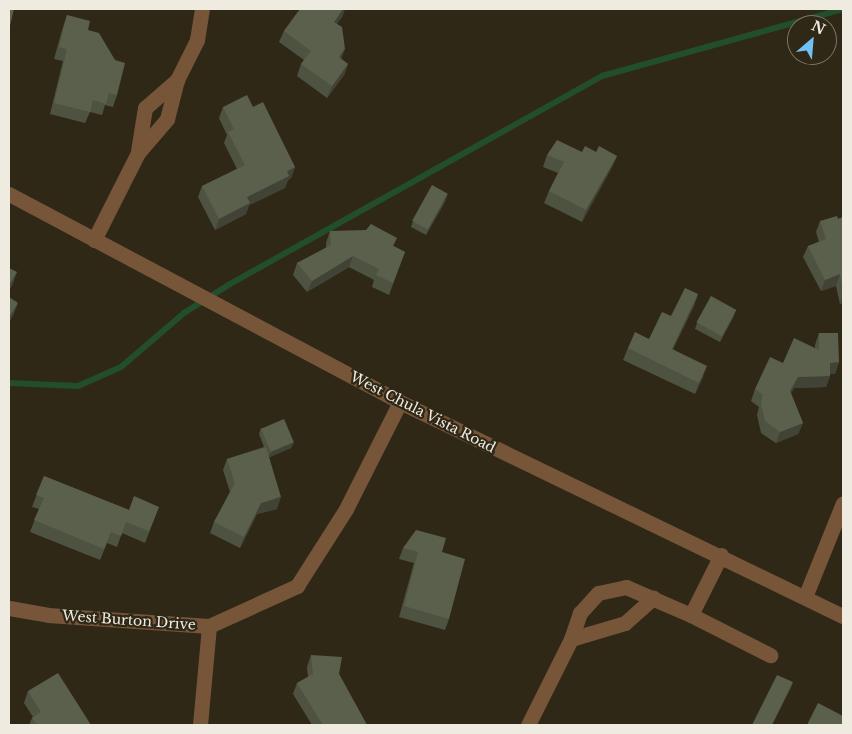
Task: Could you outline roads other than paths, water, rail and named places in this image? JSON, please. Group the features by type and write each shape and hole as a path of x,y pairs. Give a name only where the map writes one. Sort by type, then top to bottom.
{"street":[{"path":"94,240 138,153 167,119 177,80 197,40 202,9"},
{"path":"138,153 146,108 177,80"},
{"name":"West Chula Vista Road","path":"9,194 400,402 721,555 843,616"},
{"path":"209,626 297,586 346,509 400,402"},
{"path":"805,597 843,502"},
{"path":"691,615 721,555"},
{"path":"528,725 572,639 580,613 598,593 626,587 691,615 770,655"},
{"path":"572,639 625,623 653,598"},
{"name":"West Burton Drive","path":"9,608 48,615 209,626 200,725"}],"waterway":[{"path":"9,383 78,386 121,367 184,313 230,284 602,76 843,9"}]}
